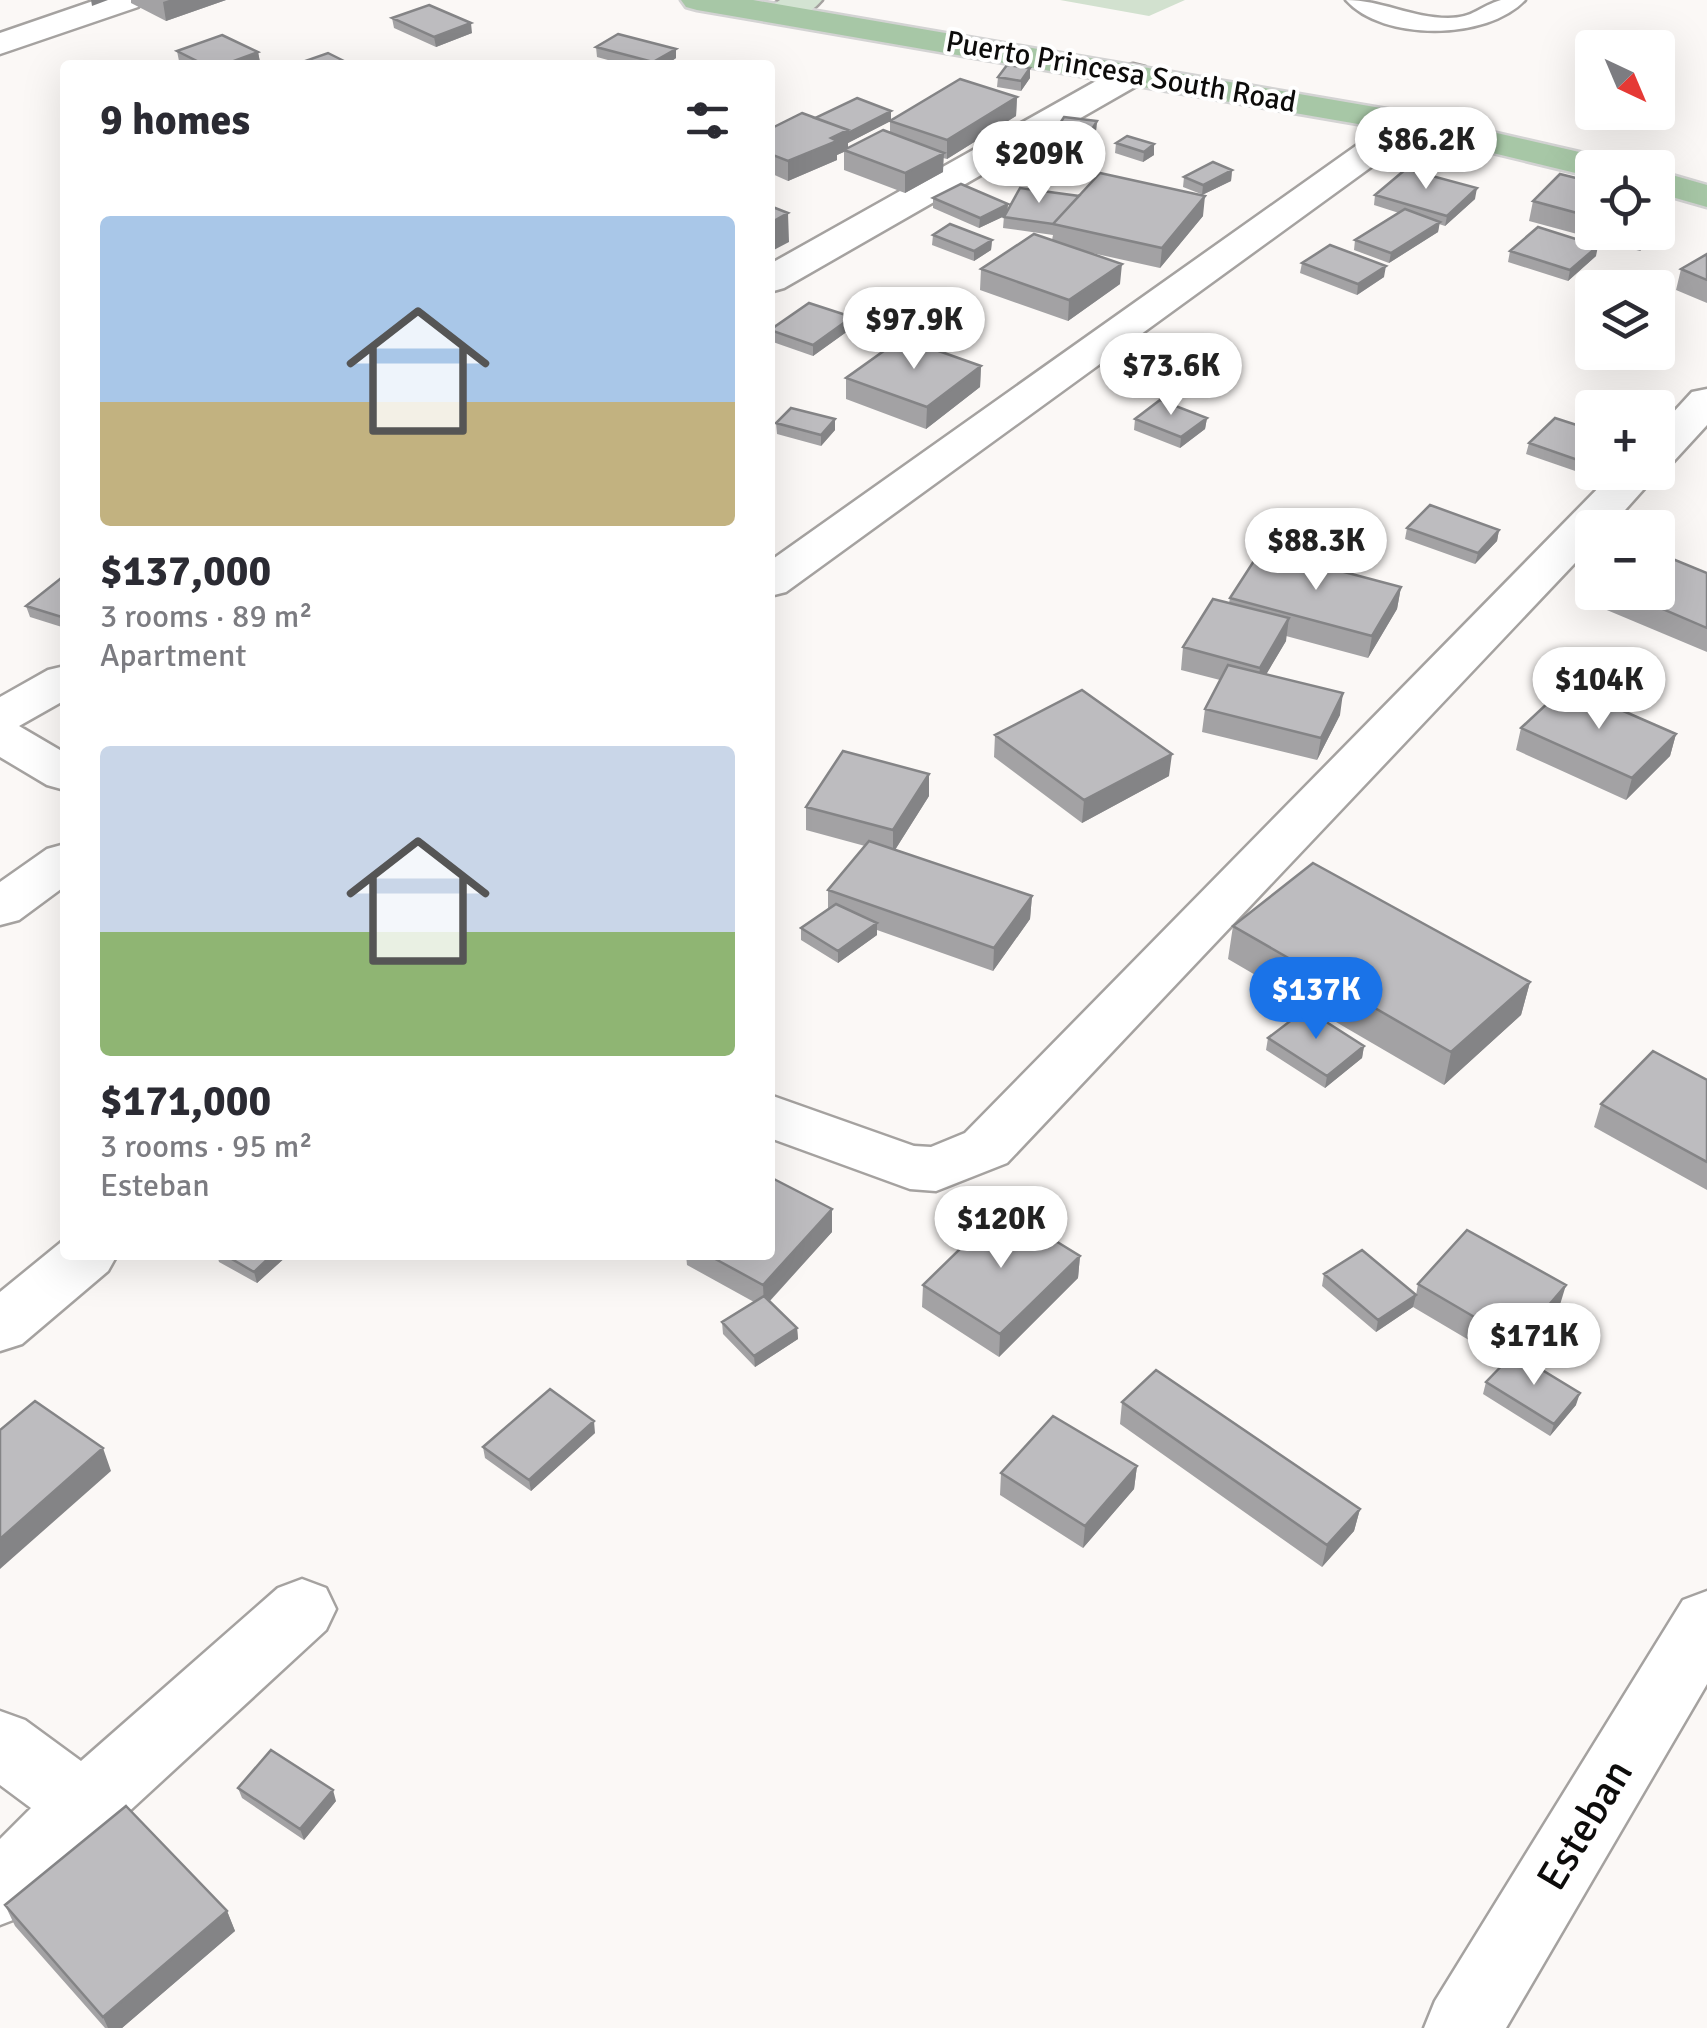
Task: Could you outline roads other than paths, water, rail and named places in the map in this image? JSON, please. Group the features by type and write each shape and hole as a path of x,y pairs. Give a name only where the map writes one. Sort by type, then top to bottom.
{"main road":[{"name":"Puerto Princesa South Road","path":"702,0 791,7 1133,74 1410,122 1575,162"},
{"path":"1675,187 1707,196"}],"street":[{"path":"0,44 127,0"},
{"path":"775,277 1133,74"},
{"path":"775,578 1410,122"},
{"path":"1675,435 1707,402"},
{"path":"775,1118 910,1167 936,1169 986,1148 1621,490"},
{"path":"0,717 60,683"},
{"path":"0,736 60,771"},
{"path":"0,908 60,865"},
{"path":"0,1327 82,1260"},
{"path":"0,1890 84,1805 302,1609"},
{"name":"Esteban","path":"1462,2028 1707,1622"},
{"path":"0,1743 84,1805"}],"lane":[{"path":"1356,0 1366,11 1430,24 1478,22 1515,0"}]}
